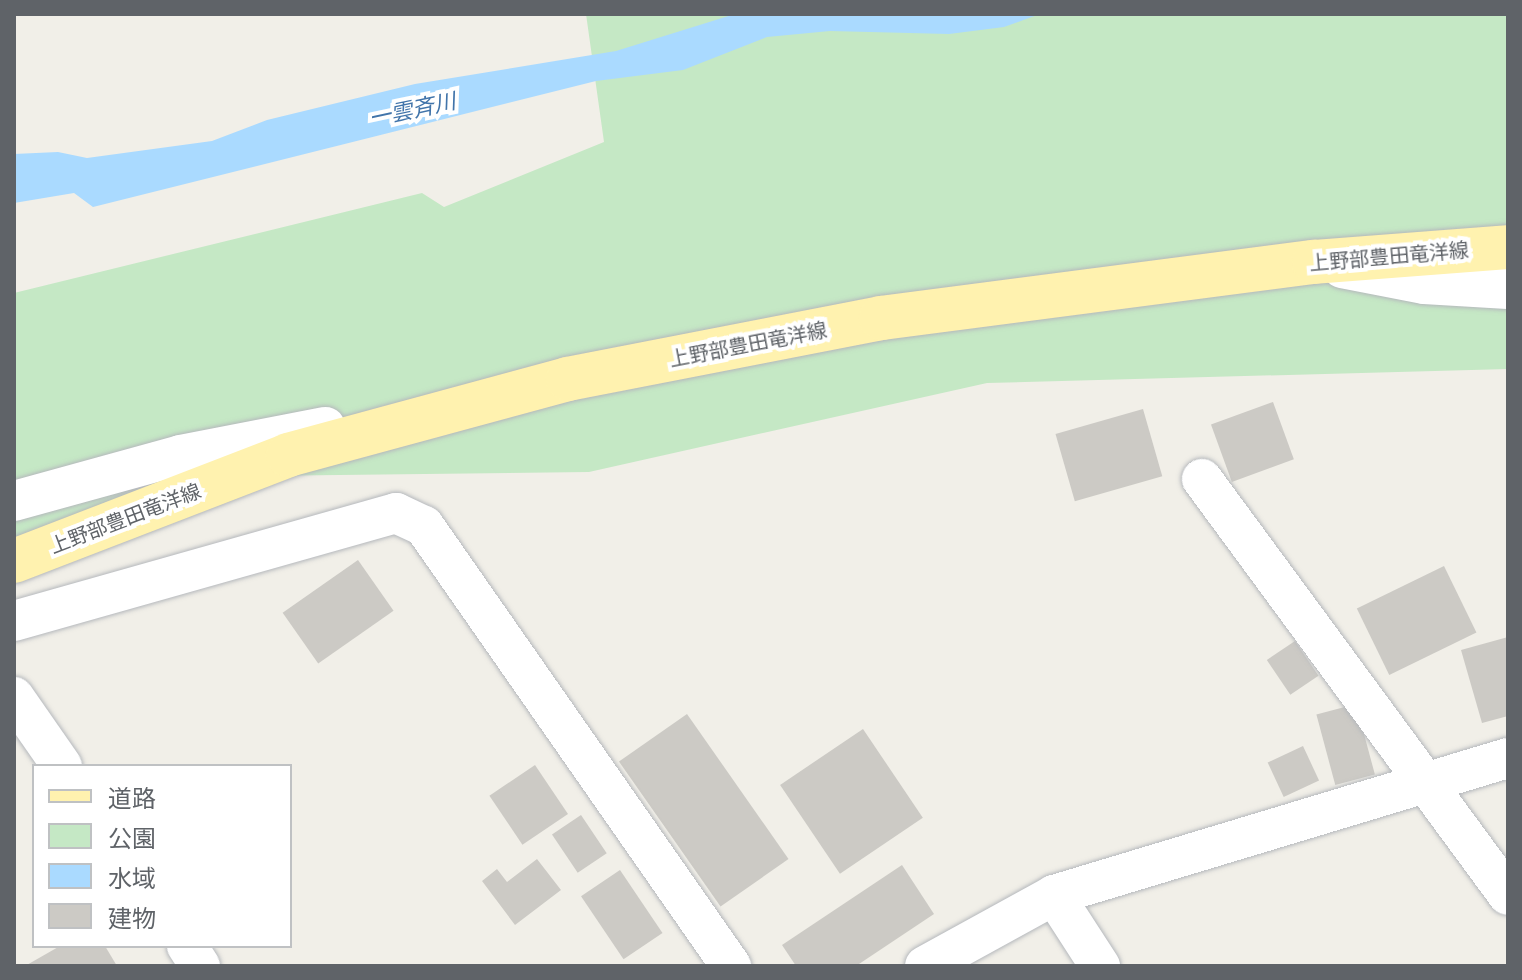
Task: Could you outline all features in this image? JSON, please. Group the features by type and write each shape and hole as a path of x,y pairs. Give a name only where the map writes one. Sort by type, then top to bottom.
{"main road":[{"name":"上野部豊田竜洋線","path":"14,561 288,455 568,379 881,318 1314,262 1508,247"}],"street":[{"path":"1314,262 1424,284 1508,289"},
{"path":"14,501 181,455 568,379"},
{"path":"1202,479 1429,783 1508,895"},
{"path":"14,621 396,513 424,526 731,966"},
{"path":"14,697 61,764"},
{"path":"925,966 1054,895 1508,758"},
{"path":"1054,895 1100,966"},
{"path":"188,948 200,966"}],"green space":[{"path":"586,14 1508,14 1508,369 987,383 589,472 178,477 14,547 14,293 422,193 444,207 604,142"}],"water":[{"name":"一雲斉川","path":"735,14 1040,14 1004,27 949,34 830,31 767,37 683,70 596,81 93,207 74,193 14,203 14,154 58,152 87,158 212,141 267,120 415,84 616,51"}],"building":[{"path":"1273,402 1294,459 1232,482 1211,425"},
{"path":"1143,409 1162,476 1075,501 1056,434"},
{"path":"358,560 394,611 318,664 283,613"},
{"path":"1444,566 1476,633 1389,675 1357,609"},
{"path":"1508,637 1508,716 1482,723 1461,650"},
{"path":"1295,641 1318,676 1290,695 1267,660"},
{"path":"1356,704 1375,775 1335,785 1316,715"},
{"path":"687,714 789,859 721,907 619,762"},
{"path":"863,729 923,818 840,874 780,785"},
{"path":"1303,746 1319,780 1284,797 1268,762"},
{"path":"535,765 568,814 522,845 489,796"},
{"path":"581,815 607,853 578,873 552,835"},
{"path":"537,859 561,890 515,925 482,881 497,869 507,882"},
{"path":"902,865 934,914 856,966 796,966 782,945"},
{"path":"620,870 662,933 624,959 581,896"},
{"path":"56,948 106,948 117,966 25,966"}]}
